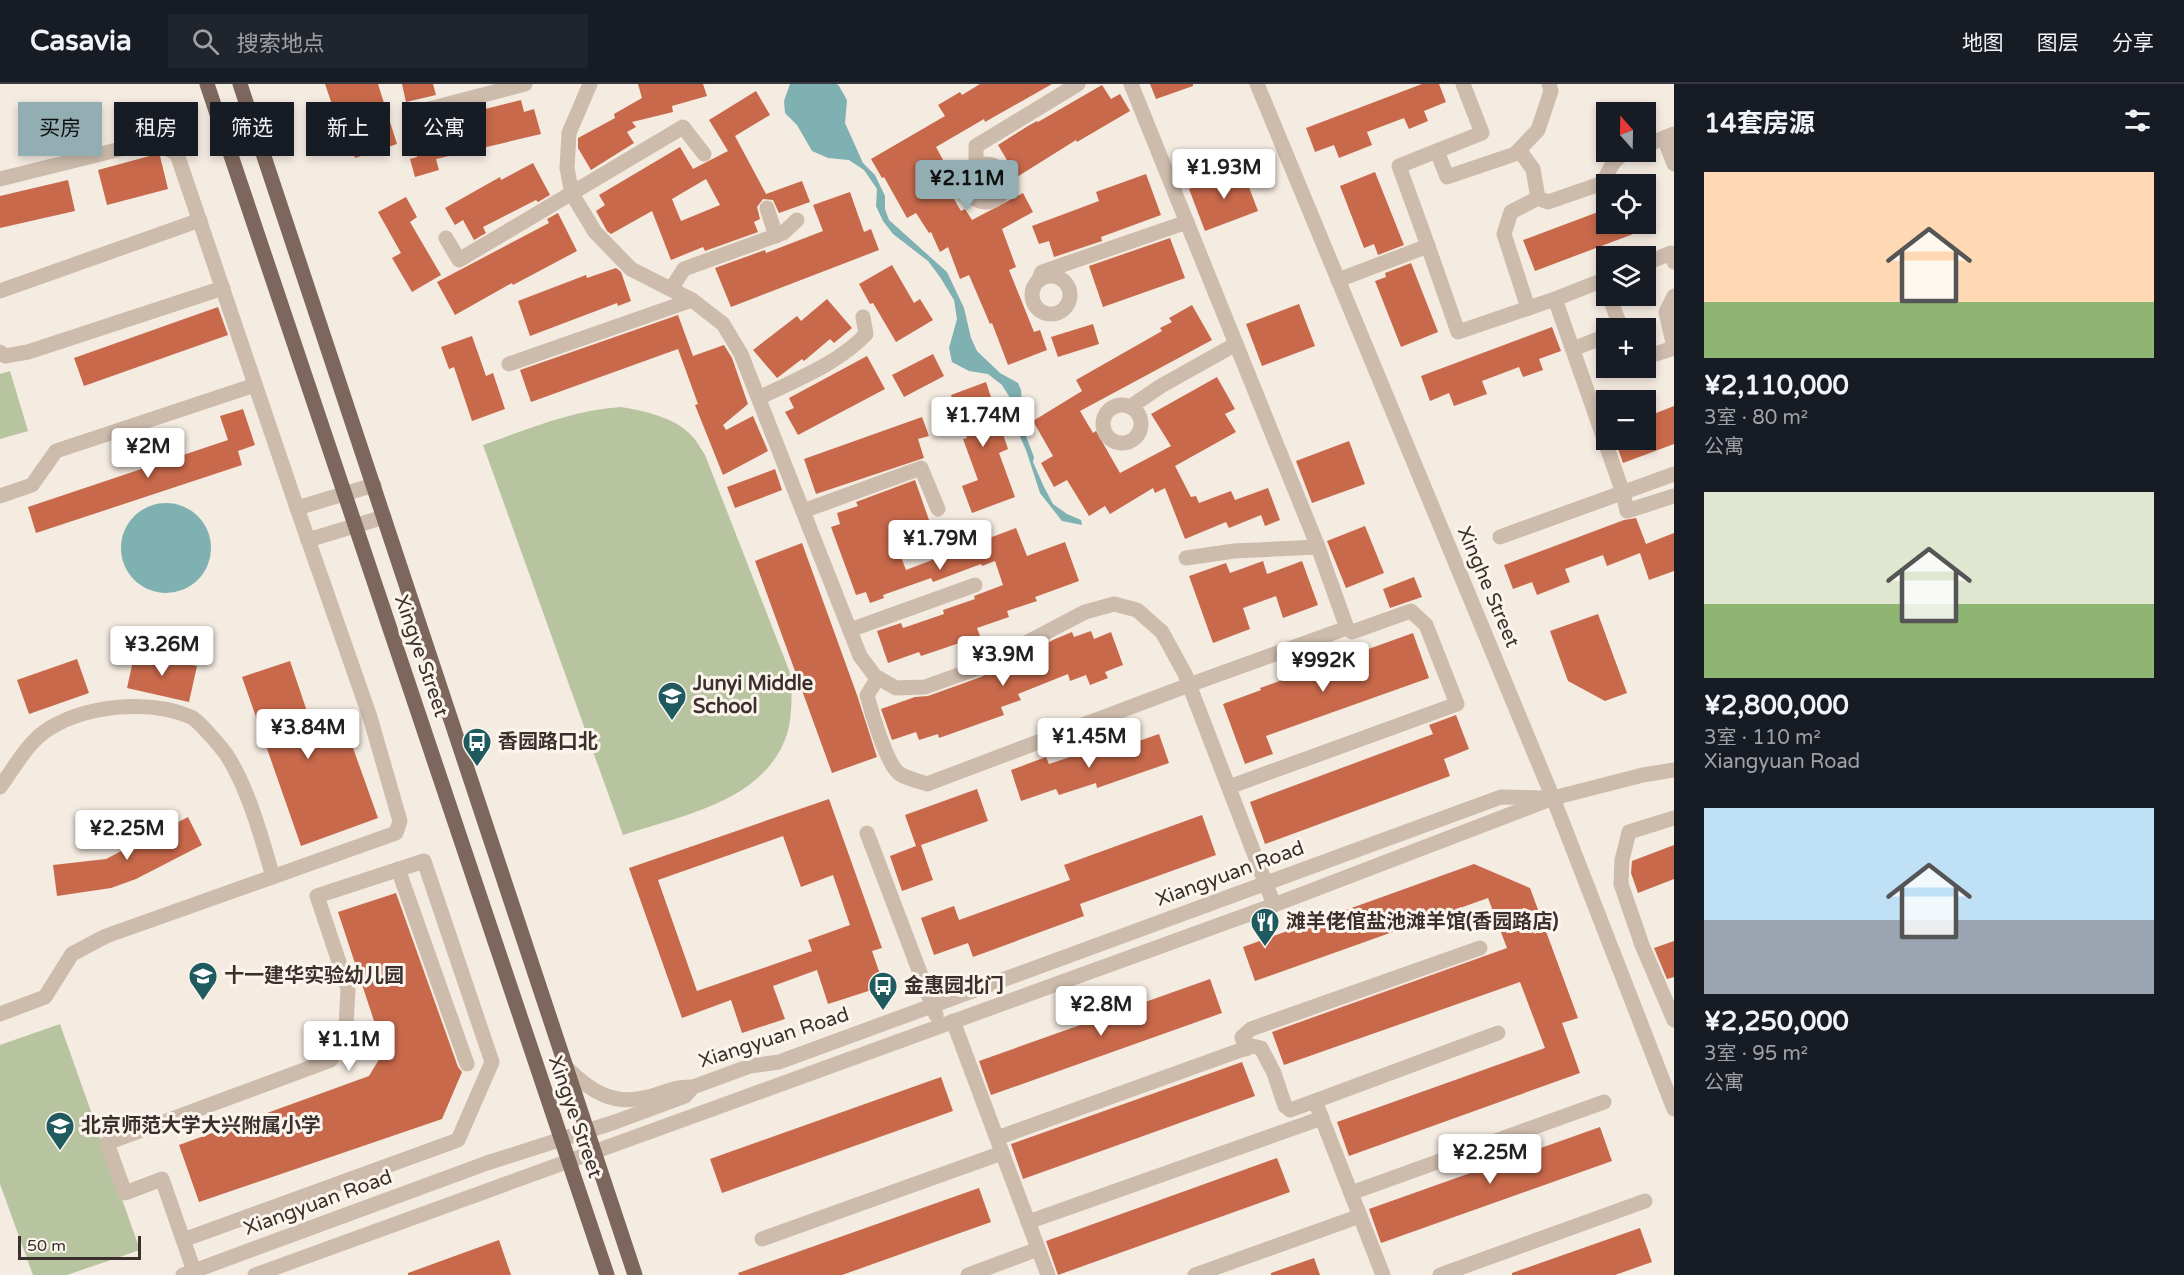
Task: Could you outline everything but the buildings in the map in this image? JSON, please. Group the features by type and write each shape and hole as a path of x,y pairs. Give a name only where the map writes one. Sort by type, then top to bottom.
{"main road":[{"name":"Xingye Street","path":"207,84 607,1275"},
{"name":"Xingye Street","path":"240,84 635,1275"}],"street":[{"path":"456,102 525,84"},
{"path":"591,84 569,133 567,168 572,194 595,232 631,269 692,300 723,324 741,354 860,656 878,678 896,688 925,687 978,668 1085,612 1113,604 1137,610 1162,632 1189,685 1274,905"},
{"path":"976,166 976,146 1078,84"},
{"path":"1131,84 1318,547 1347,628 1352,632 1411,611 1426,625 1457,704 1229,787"},
{"name":"Xinghe Street","path":"1257,84 1553,798 1674,1109"},
{"path":"1463,84 1482,133 1399,166 1458,332 1596,286"},
{"path":"1437,151 1447,177 1515,154 1538,130 1551,91 1549,84"},
{"path":"446,238 459,260 683,127 704,154"},
{"path":"1669,136 1674,164"},
{"path":"0,179 153,141 177,154 370,717 400,821 396,833 106,936 72,954 45,997 0,1014"},
{"path":"1519,150 1533,170 1538,198"},
{"path":"1528,308 1504,234 1511,212 1538,198 1548,202 1603,183 1612,162"},
{"path":"766,208 776,236"},
{"path":"0,291 200,220"},
{"path":"671,288 684,269 783,233 797,220"},
{"path":"1038,281 1042,272 1187,222"},
{"path":"1338,280 1428,246"},
{"path":"1656,259 1673,253"},
{"path":"0,352 5,356 28,352 223,288"},
{"path":"1656,353 1674,347 1666,312 1674,296"},
{"path":"1555,299 1628,511 1674,496"},
{"path":"509,364 692,300"},
{"path":"759,398 816,370 855,346 866,334 863,317"},
{"path":"1573,349 1596,340"},
{"path":"1130,407 1161,386 1236,344"},
{"path":"0,496 32,485 56,451 255,384"},
{"path":"803,511 921,468 938,508"},
{"path":"1500,537 1674,474"},
{"path":"297,508 374,485"},
{"path":"308,540 384,517"},
{"path":"1186,558 1234,551 1318,547"},
{"path":"850,630 975,585"},
{"path":"878,678 867,695 871,714 888,757 898,773 927,784 1347,628"},
{"path":"0,787 25,751 48,729 79,714 119,706 158,709 193,718 225,753 243,789 273,877"},
{"name":"Xiangyuan Road","path":"255,1275 1274,905 1553,798 1642,775 1674,770"},
{"name":"Xiangyuan Road","path":"188,1273 488,1163 588,1131 685,1096 693,1087 750,1066 780,1062 1501,797 1553,798"},
{"path":"1674,818 1629,832 1622,861 1621,884 1642,945 1674,1020"},
{"path":"867,833 932,1006 946,1024 999,1146 1048,1275"},
{"path":"183,1240 458,1140 492,1062 424,861 317,896 348,989 346,1027 331,1060 107,1143 125,1193 162,1179 183,1240 188,1273"},
{"path":"398,869 467,1064"},
{"path":"1245,1049 1242,1036 1251,1029 1480,948"},
{"path":"762,1239 1252,1046 1261,1048 1274,1073 1285,1106 1290,1110 1498,1033"},
{"path":"568,1069 584,1085 597,1093 615,1099 646,1098 680,1086 693,1087"},
{"path":"1315,1101 1383,1275"},
{"path":"1351,1193 1604,1102"},
{"path":"1028,1222 1322,1118"},
{"path":"1440,1275 1645,1201"},
{"path":"1195,1275 1360,1216"},
{"path":"968,1275 1038,1249"}],"green space":[{"path":"10,371 28,431 0,439 0,374"},
{"path":"621,407 667,419 684,429 699,445 705,455 792,678 791,711 787,735 772,763 756,780 715,804 623,835 483,445 568,416"},
{"name":"北京师范大学大兴附属小学","path":"60,1024 140,1250 67,1275 33,1275 0,1184 0,1045"}],"water":[{"path":"790,84 837,84 839,86 847,100 845,123 863,163 875,175 885,196 885,209 889,220 947,272 964,308 971,338 977,351 1000,373 1018,383 1021,390 1024,431 1034,457 1033,462 1044,487 1053,504 1081,520 1082,525 1062,521 1040,493 1018,432 1015,406 1002,385 988,374 969,371 952,362 949,348 957,319 954,300 928,261 893,234 883,221 876,206 877,189 864,170 849,160 828,158 812,151 797,125 785,113 784,101"},
{"path":"166,503 183,507 198,516 207,531 211,548 207,565 198,580 183,589 166,593 149,589 134,580 125,565 121,548 125,531 134,516 149,507"}],"place":[{"name":"Junyi Middle School","path":"672,722"},
{"name":"香园路口北","path":"477,768"},
{"name":"滩羊佬倌盐池滩羊馆(香园路店)","path":"1265,948"},
{"name":"十一建华实验幼儿园","path":"203,1002"},
{"name":"金惠园北门","path":"883,1012"},
{"name":"北京师范大学大兴附属小学","path":"60,1152"}]}
